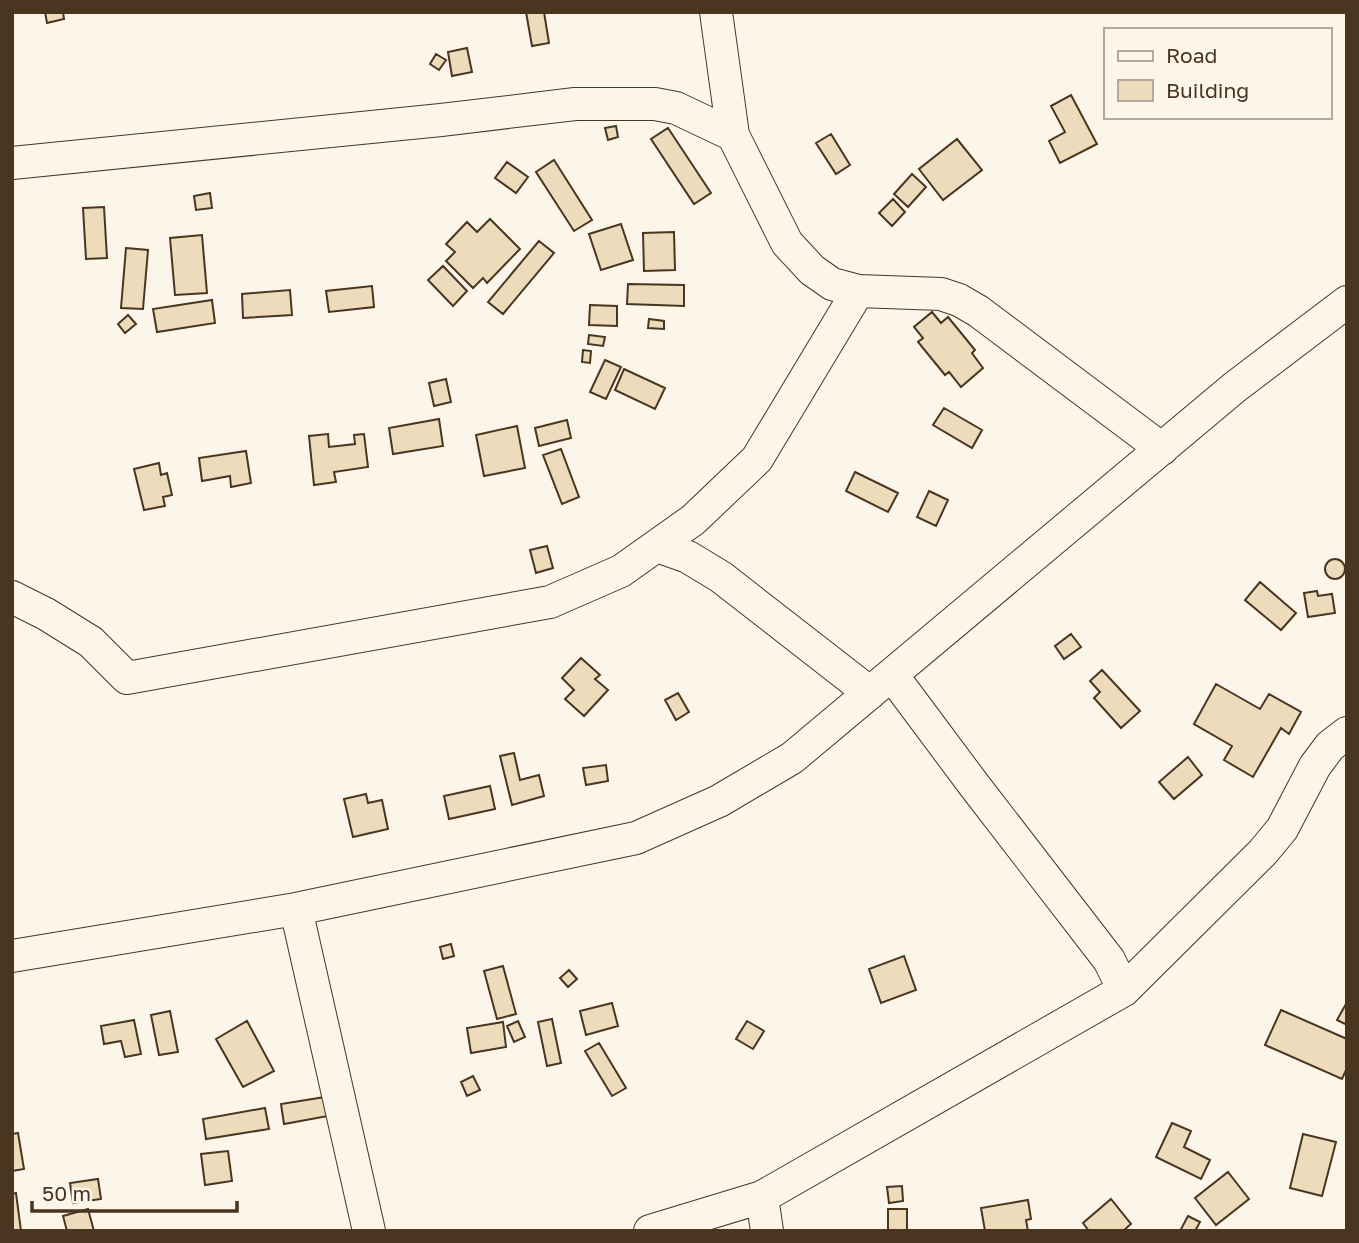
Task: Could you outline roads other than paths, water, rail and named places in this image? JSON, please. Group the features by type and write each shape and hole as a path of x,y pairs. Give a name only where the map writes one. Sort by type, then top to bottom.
{"street":[{"path":"716,12 733,135 787,243 812,271 832,284 858,291 941,293 959,300 978,311 1162,449"},
{"path":"12,163 575,104 656,104 676,108 733,135"},
{"path":"12,597 91,642 127,678 550,602 621,571 693,520 757,459 858,291"},
{"path":"12,956 296,909 636,838 719,801 792,758 1235,387 1347,302"},
{"path":"657,546 688,557 721,577 881,684 982,796 1109,960 1124,990"},
{"path":"650,1231 762,1197 1124,990 1263,852 1282,829 1314,766 1331,746 1347,733"},
{"path":"296,909 369,1231"},
{"path":"762,1197 767,1231"}]}
